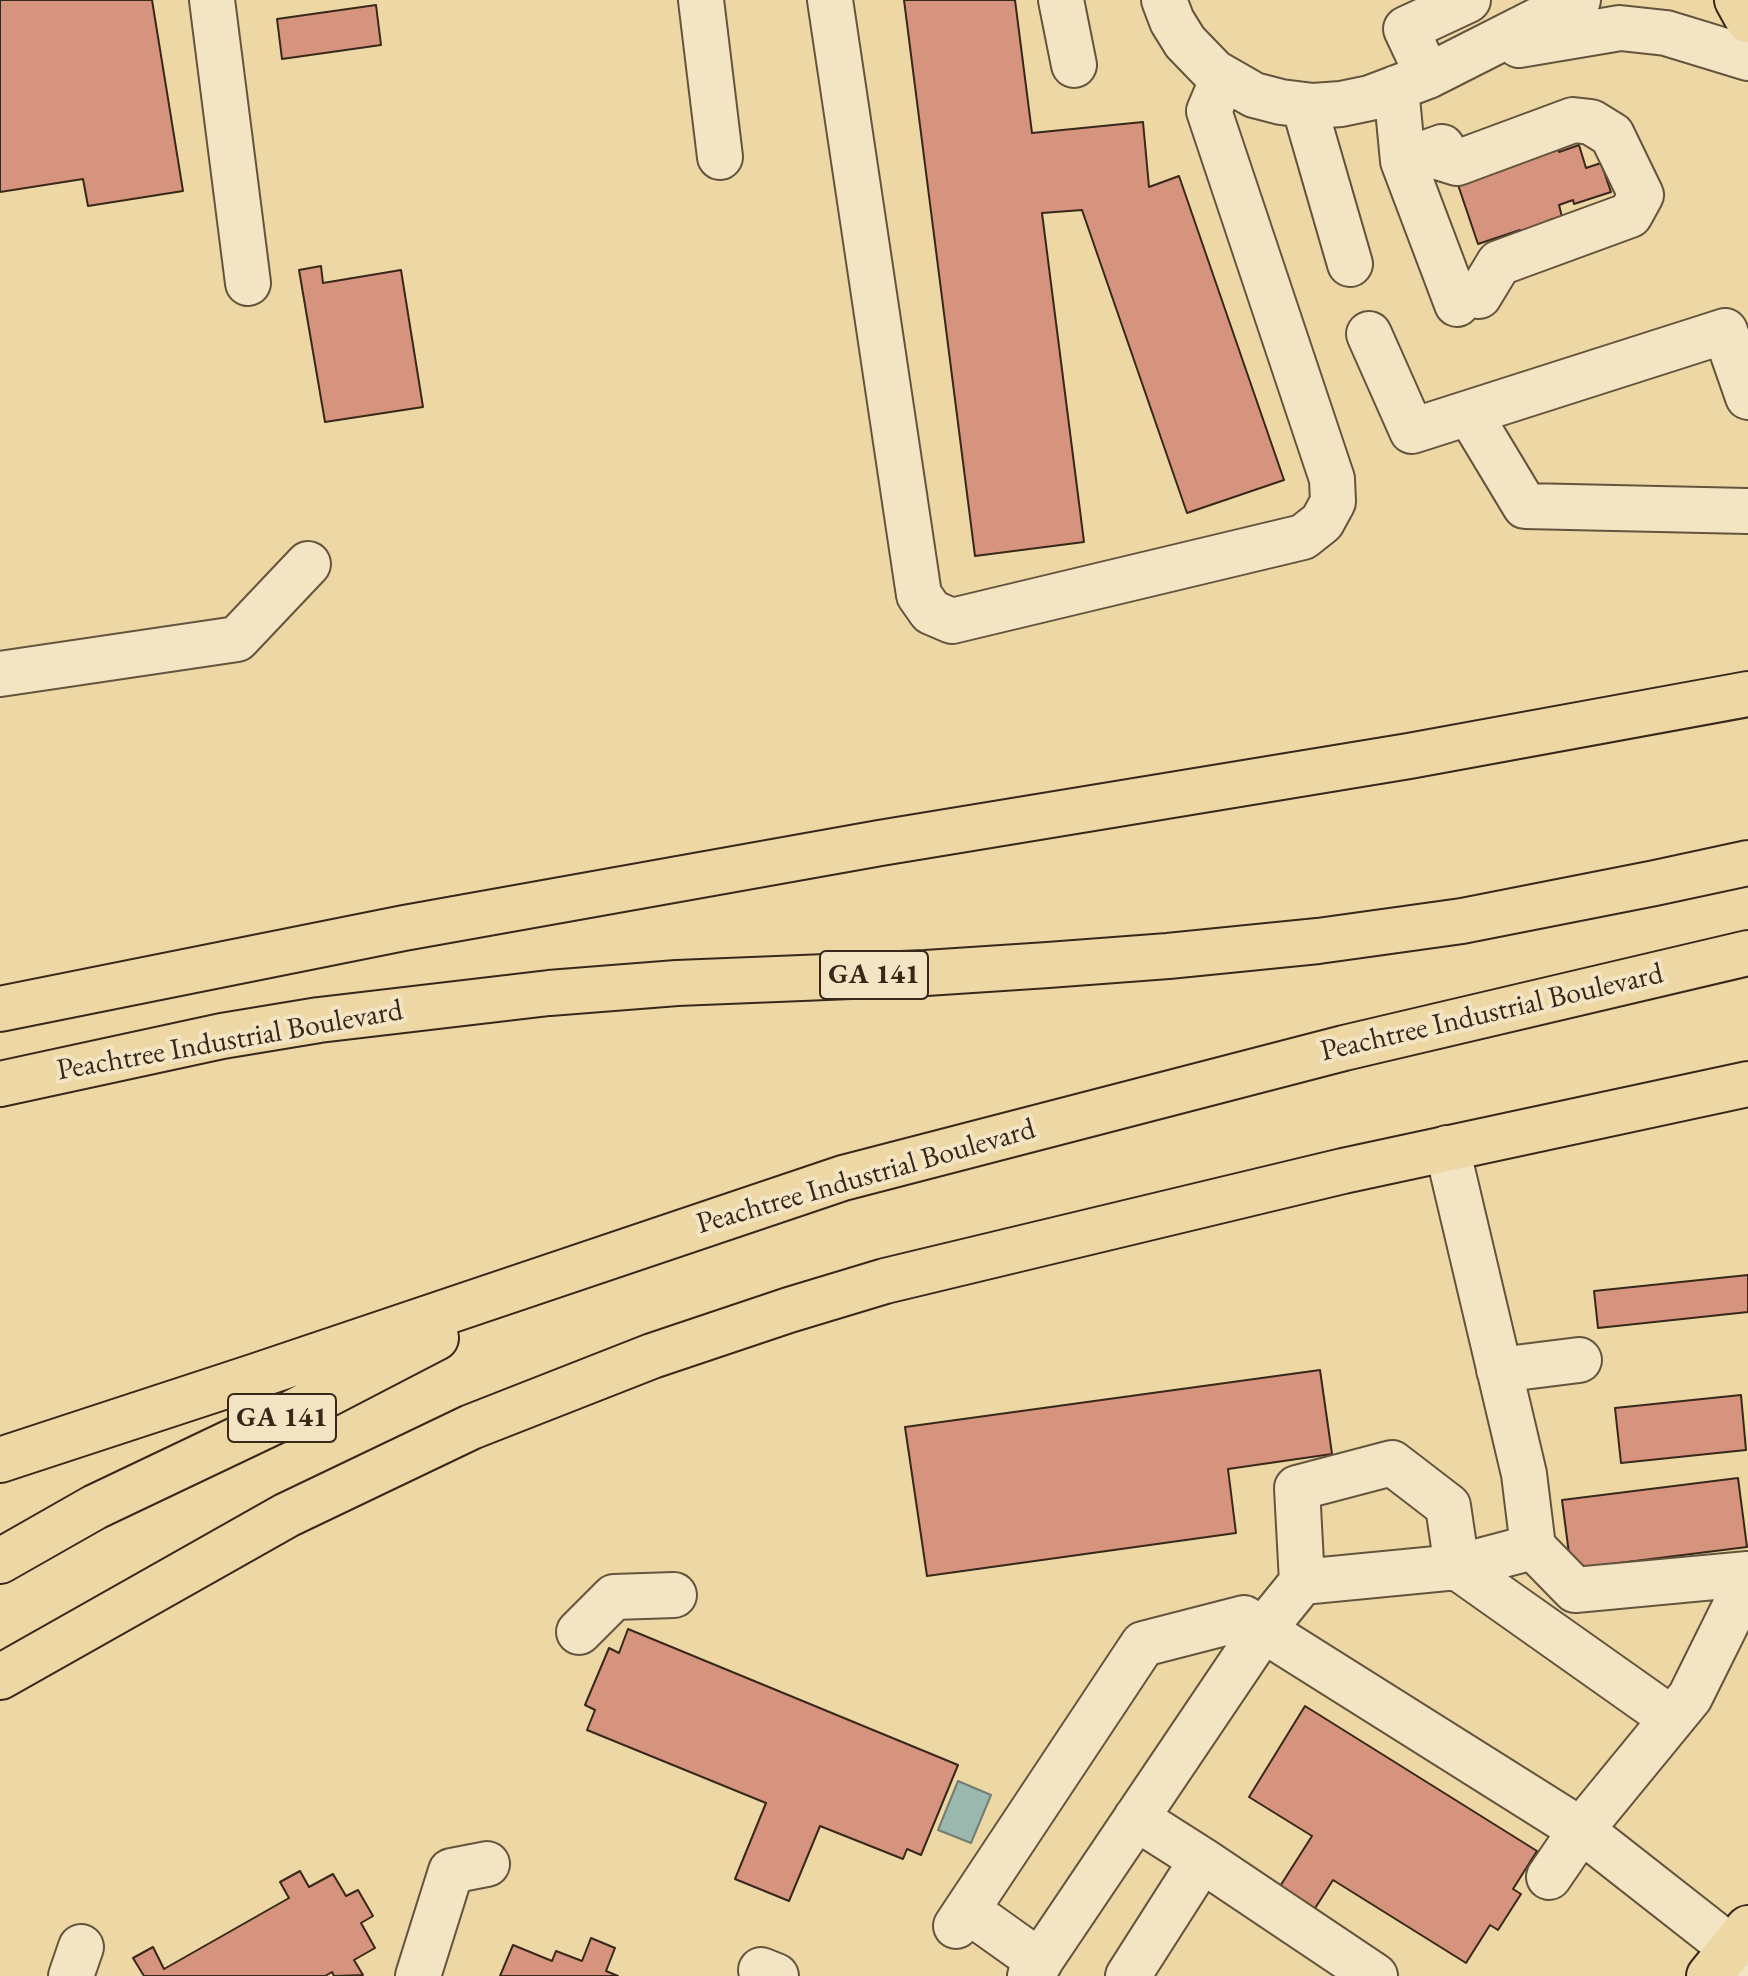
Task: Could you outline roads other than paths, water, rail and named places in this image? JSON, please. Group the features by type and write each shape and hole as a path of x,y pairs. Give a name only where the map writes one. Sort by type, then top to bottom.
{"main road":[{"path":"1737,0 1748,20"},
{"path":"0,1009 434,923 864,846 1409,756 1748,694"},
{"name":"Peachtree Industrial Boulevard","path":"0,1084 222,1036 319,1020 549,993 677,983 1048,965 1318,941 1462,921 1748,863"},
{"name":"Peachtree Industrial Boulevard","path":"0,1460 843,1178 1344,1048 1748,953"},
{"path":"1343,1171 1376,1136 1748,1054"},
{"path":"0,1677 287,1515 471,1427 652,1356 885,1281 1343,1171 1748,1084"},
{"name":"GA 141","path":"0,1561 95,1507 280,1419 562,1272"}],"street":[{"path":"212,0 248,283"},
{"path":"701,0 720,157"},
{"path":"830,0 919,595 931,612 952,621 1303,537 1322,522 1333,502 1332,479 1209,111 1223,78"},
{"path":"1061,0 1074,65"},
{"path":"1164,0 1185,42 1198,58 1223,78 1254,95 1304,105 1341,104 1370,98 1412,82 1578,0"},
{"path":"1414,157 1457,163 1573,120 1591,122 1612,135 1641,195 1630,215 1499,263 1468,300 1414,157 1412,82 1406,29 1468,0"},
{"path":"1473,53 1620,28 1666,33 1748,58"},
{"path":"1414,157 1594,90"},
{"path":"1304,105 1350,264"},
{"path":"1369,334 1412,431 1725,331 1748,397"},
{"path":"1469,413 1525,506 1748,511"},
{"path":"0,674 237,639 308,564"},
{"path":"1447,1148 1524,1474 1533,1547 1575,1590 1748,1577"},
{"path":"1499,1370 1579,1360"},
{"path":"1672,1719 1457,1567 1448,1506 1392,1463 1297,1488 1302,1582 1263,1630 1035,1969 961,1918 1143,1644 1244,1618 1263,1630 1581,1830 1734,1953"},
{"path":"1302,1582 1457,1567 1533,1547"},
{"path":"1549,1877 1581,1830 1690,1697 1748,1577"},
{"path":"579,1632 614,1597 674,1595"},
{"path":"1136,1818 1375,1976"},
{"path":"1128,1976 1202,1860"},
{"path":"418,1976 451,1871 487,1864"}],"water":[{"path":"958,1781 991,1795 971,1843 938,1830"}]}
